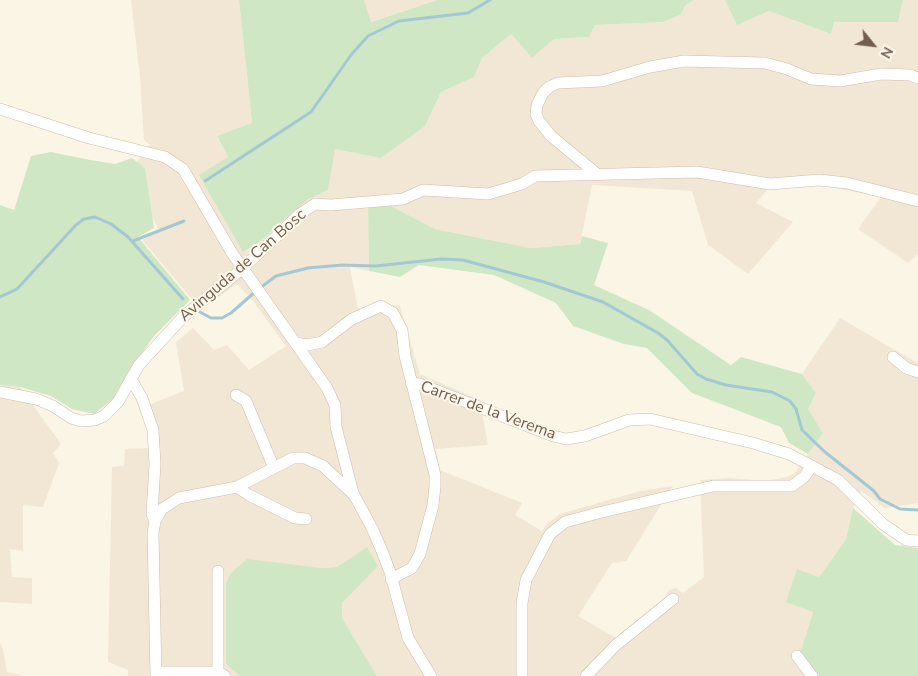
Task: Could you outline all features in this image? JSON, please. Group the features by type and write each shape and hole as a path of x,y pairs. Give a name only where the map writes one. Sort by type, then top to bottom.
{"street":[{"path":"597,174 551,136 539,122 536,114 537,105 543,93 549,87 558,83 602,81 684,61 765,63 811,79 840,81 882,74 918,78"},
{"path":"0,109 52,127 165,157 183,169 213,222 243,268 327,388 335,405 336,427 353,493 372,528 391,579 408,638 431,676"},
{"name":"Avinguda de Can Bosc","path":"0,392 36,398 71,418 86,421 100,418 118,402 139,365 183,317 243,268 300,214 316,204 331,205 404,199 423,190 488,194 522,184 535,176 697,172 770,184 820,180 847,182 918,201"},
{"path":"295,343 308,345 322,342 352,319 381,306 393,313 402,330 405,356 435,475 435,486 433,505 420,554 412,568 391,579"},
{"path":"893,357 906,368 918,372"},
{"path":"131,379 142,398 153,430 155,464 152,514 155,520"},
{"name":"Carrer de la Verema","path":"411,383 420,384 561,438 578,438 629,420 650,419 753,443 789,454 838,480 883,524 906,540 918,541"},
{"path":"236,395 246,401 274,468"},
{"path":"218,571 221,674 156,674 153,533 155,520 162,509 179,498 237,487 293,458 306,458 323,466 353,493"},
{"path":"522,676 522,603 526,580 550,534 565,522 713,486 792,486 804,477 812,466"},
{"path":"237,487 295,518 306,519"},
{"path":"586,676 616,645 673,598"},
{"path":"798,656 812,676"}],"shaded area":[{"path":"131,0 239,0 252,123 217,137 228,157 244,252 257,244 307,200 328,190 334,148 425,126 441,92 473,77 482,58 511,34 532,58 554,39 589,37 595,25 663,22 680,15 686,5 694,0 725,0 737,24 769,11 831,34 834,22 898,22 903,0 918,0 918,254 908,263 858,229 881,197 820,185 769,188 756,203 793,222 748,274 708,245 692,191 592,185 580,244 531,248 435,229 391,206 368,207 369,271 350,267 358,309 382,303 400,306 420,374 480,400 488,445 436,449 440,470 522,503 515,515 542,531 547,524 560,514 640,491 673,486 626,561 612,563 578,616 616,638 663,599 669,590 676,588 683,593 704,577 700,480 729,478 766,481 787,477 795,473 823,433 808,409 816,393 802,374 840,318 918,362 918,503 885,508 861,491 853,508 846,539 819,577 797,570 787,602 813,612 800,653 819,676 377,676 342,618 342,603 377,566 367,548 338,567 322,568 226,664 239,676 128,676 128,670 108,662 112,467 124,466 125,449 150,448 150,440 141,408 184,391 176,342 193,328 214,350 227,345 249,370 286,346 253,301 237,284 202,308 191,298 142,240 159,231 130,170 150,145 144,140 140,77"},
{"path":"364,0 437,0 370,22"},
{"path":"0,385 20,387 61,444 53,453 59,463 43,507 23,505 23,551 10,549 12,577 32,578 32,604 0,602"},
{"path":"0,642 7,672 24,676 0,676"}],"green space":[{"path":"239,0 364,0 371,22 437,0 694,0 686,5 680,15 663,22 595,25 589,37 554,39 532,58 511,34 482,58 474,77 441,92 425,126 381,158 335,149 328,190 307,200 257,244 243,252 199,175 228,157 217,136 252,123"},
{"path":"725,0 903,0 898,22 834,22 831,34 769,11 737,25"},
{"path":"51,152 115,164 132,158 145,168 154,228 138,237 190,300 154,336 127,374 113,399 94,414 72,409 51,396 20,387 0,385 0,205 14,210 31,156"},
{"path":"391,206 435,229 531,248 580,244 582,236 608,243 594,285 649,310 731,365 741,357 802,374 816,393 808,409 823,433 808,454 789,443 781,427 692,393 647,348 624,344 573,326 556,303 494,275 419,265 400,277 369,271 368,207"},
{"path":"853,508 895,545 918,548 918,676 819,676 800,653 813,612 786,602 797,569 819,577 846,539"},
{"path":"367,547 378,566 342,603 342,618 377,676 239,676 226,664 226,583 231,573 247,559 322,568 337,567"}],"waterway":[{"path":"205,181 311,112 351,55 368,36 399,21 468,13 490,0"},
{"path":"0,297 17,289 76,225 84,219 95,217 111,224 128,237 183,299"},
{"path":"133,241 184,221"},
{"path":"260,288 276,276 308,268 342,265 376,266 441,259 463,260 544,282 603,302 658,333 667,340 697,374 706,379 726,385 772,392 790,401 796,409 802,430 825,452 874,491 880,499 900,509 918,510"},
{"path":"198,311 211,318 222,318 231,313 255,292"}]}
